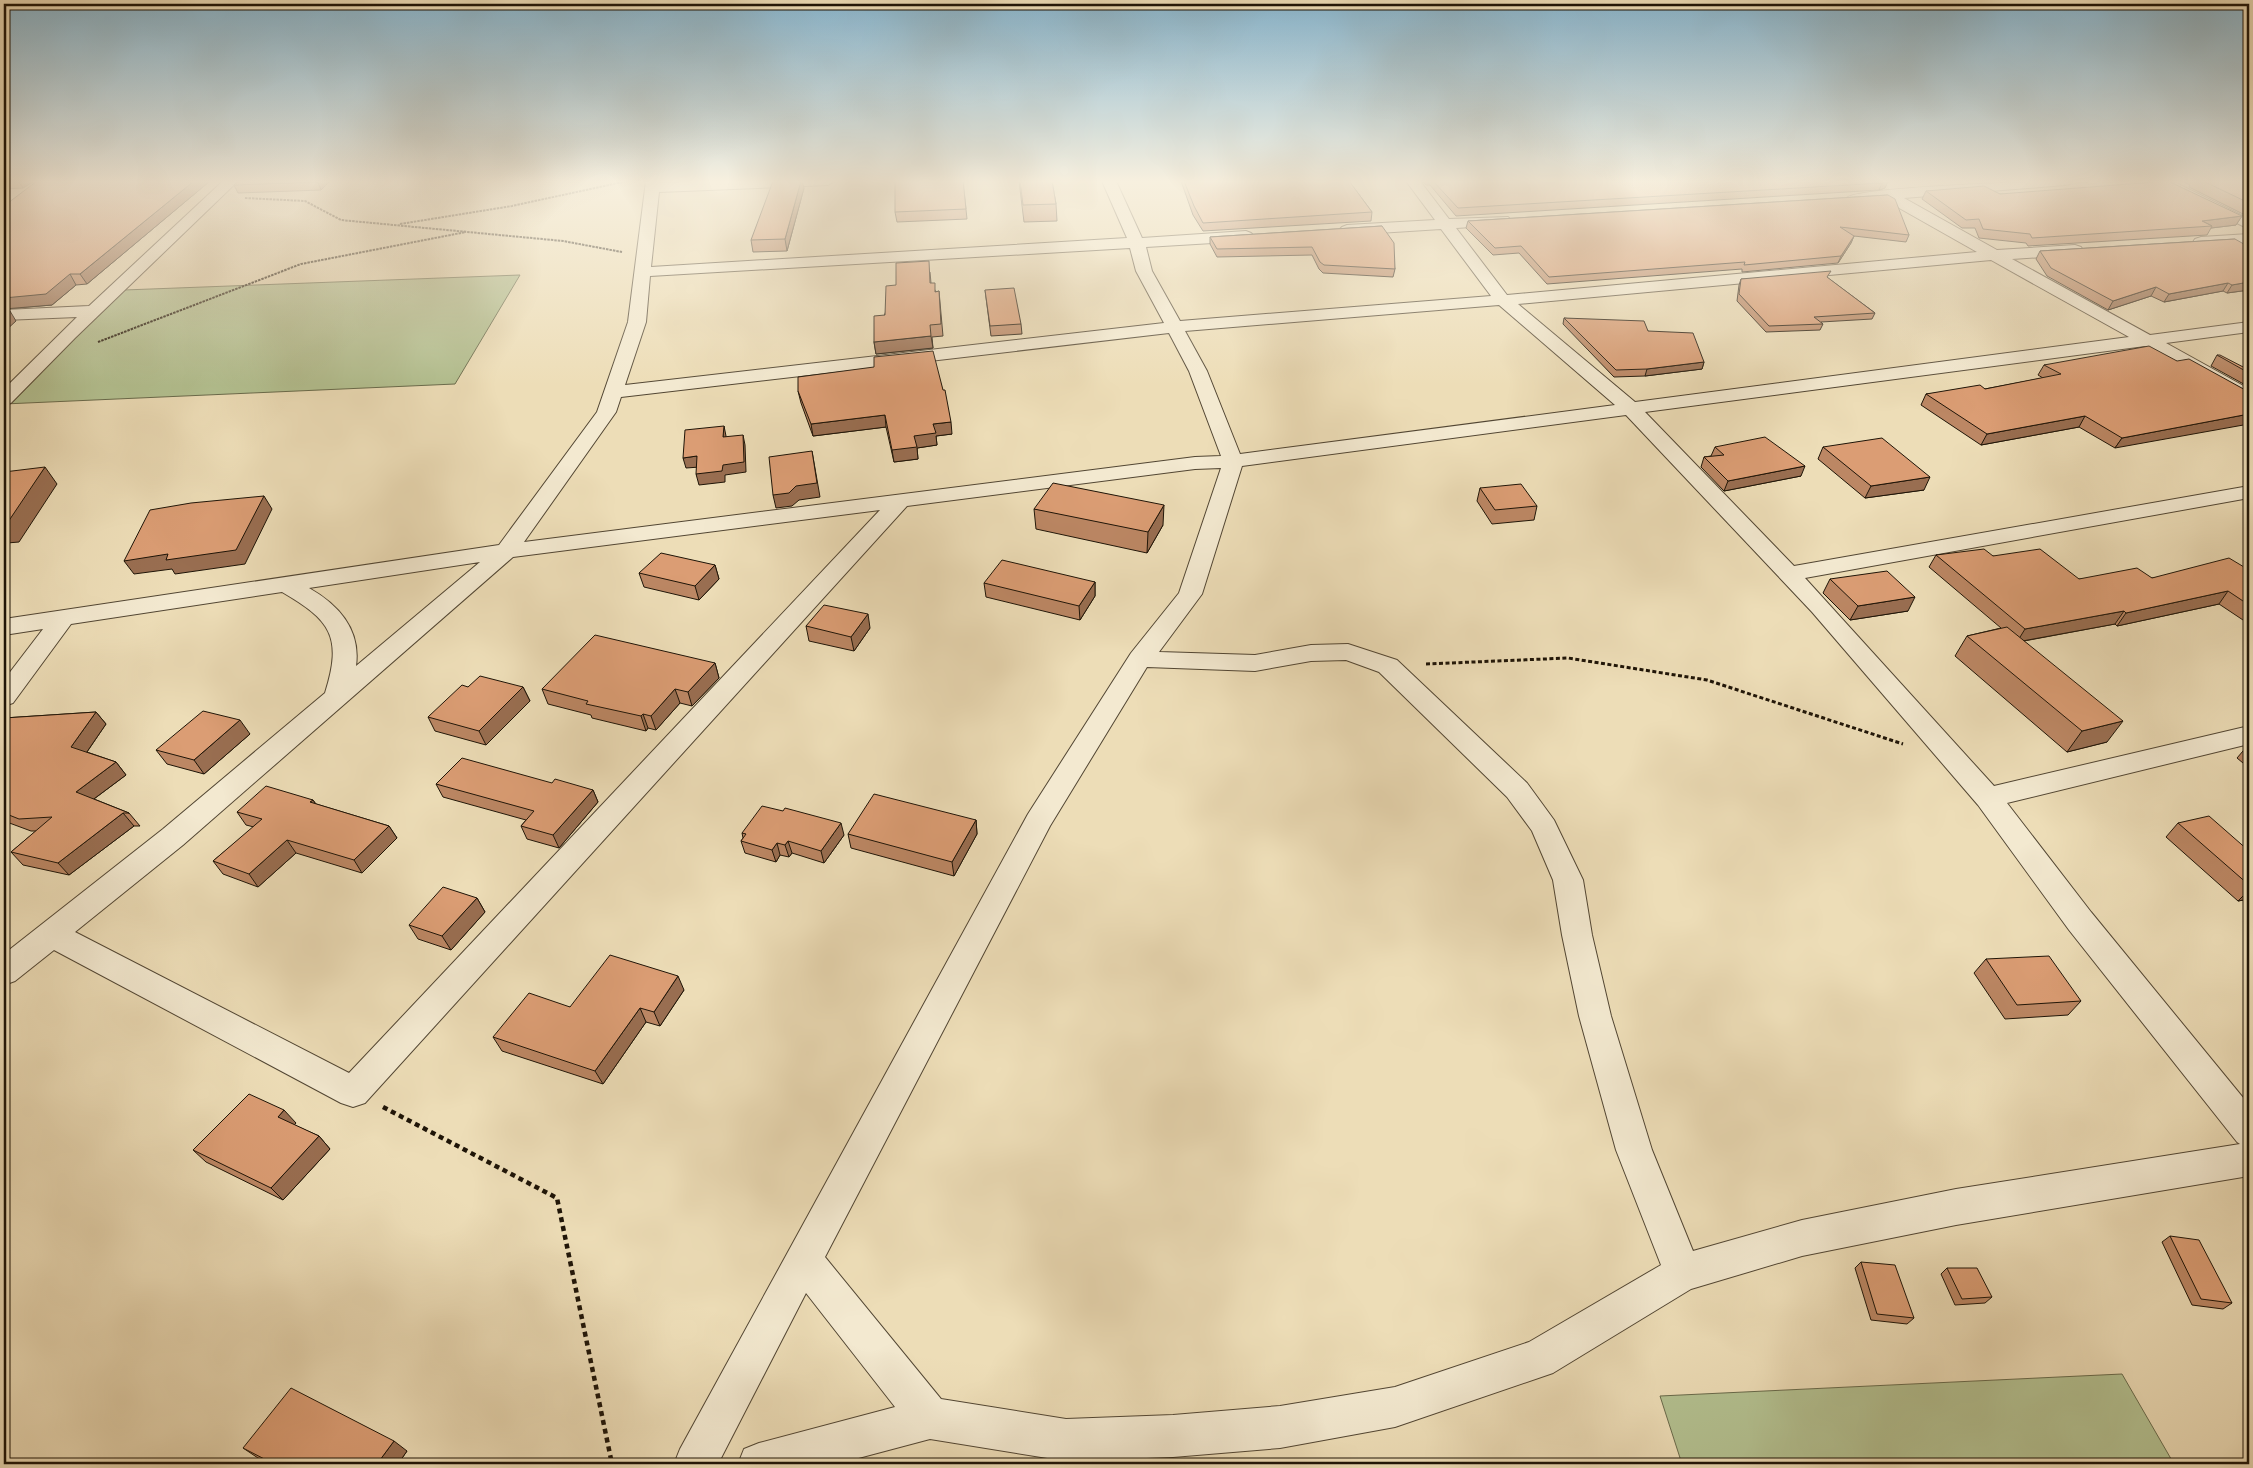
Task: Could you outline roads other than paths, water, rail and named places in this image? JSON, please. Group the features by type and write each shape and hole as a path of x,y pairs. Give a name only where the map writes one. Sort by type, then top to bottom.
{"street":[{"path":"4,399 94,311 164,250"},
{"path":"4,972 174,836 506,551 606,412 637,322 645,250"},
{"path":"643,264 984,250"},
{"path":"695,1464 1038,821 1140,659 1190,594 1233,460 1198,371 1176,327 1144,271 1139,250"},
{"path":"1465,250 1503,300 1629,407 1789,574 1988,798 2080,921 2249,1132"},
{"path":"1983,250 2249,397"},
{"path":"613,392 1176,327 1503,300 1993,255 2083,250"},
{"path":"4,315 94,311"},
{"path":"4,627 506,551 1195,463 1233,460 1629,407 2149,342 2249,327"},
{"path":"1789,574 2249,492"},
{"path":"51,934 353,1092 898,502"},
{"path":"286,584 325,609 341,635 346,651 345,670 336,698"},
{"path":"4,698 64,617"},
{"path":"1140,659 1255,663 1311,653 1348,652 1388,666 1517,790 1544,827 1568,880 1577,935 1595,1016 1634,1150 1683,1273"},
{"path":"1988,798 2249,735"},
{"path":"759,1464 930,1418 1066,1440 1173,1436 1280,1427 1395,1407 1539,1359 1683,1273 1802,1238 1956,1207 2249,1159"},
{"path":"804,1260 930,1418"}]}
